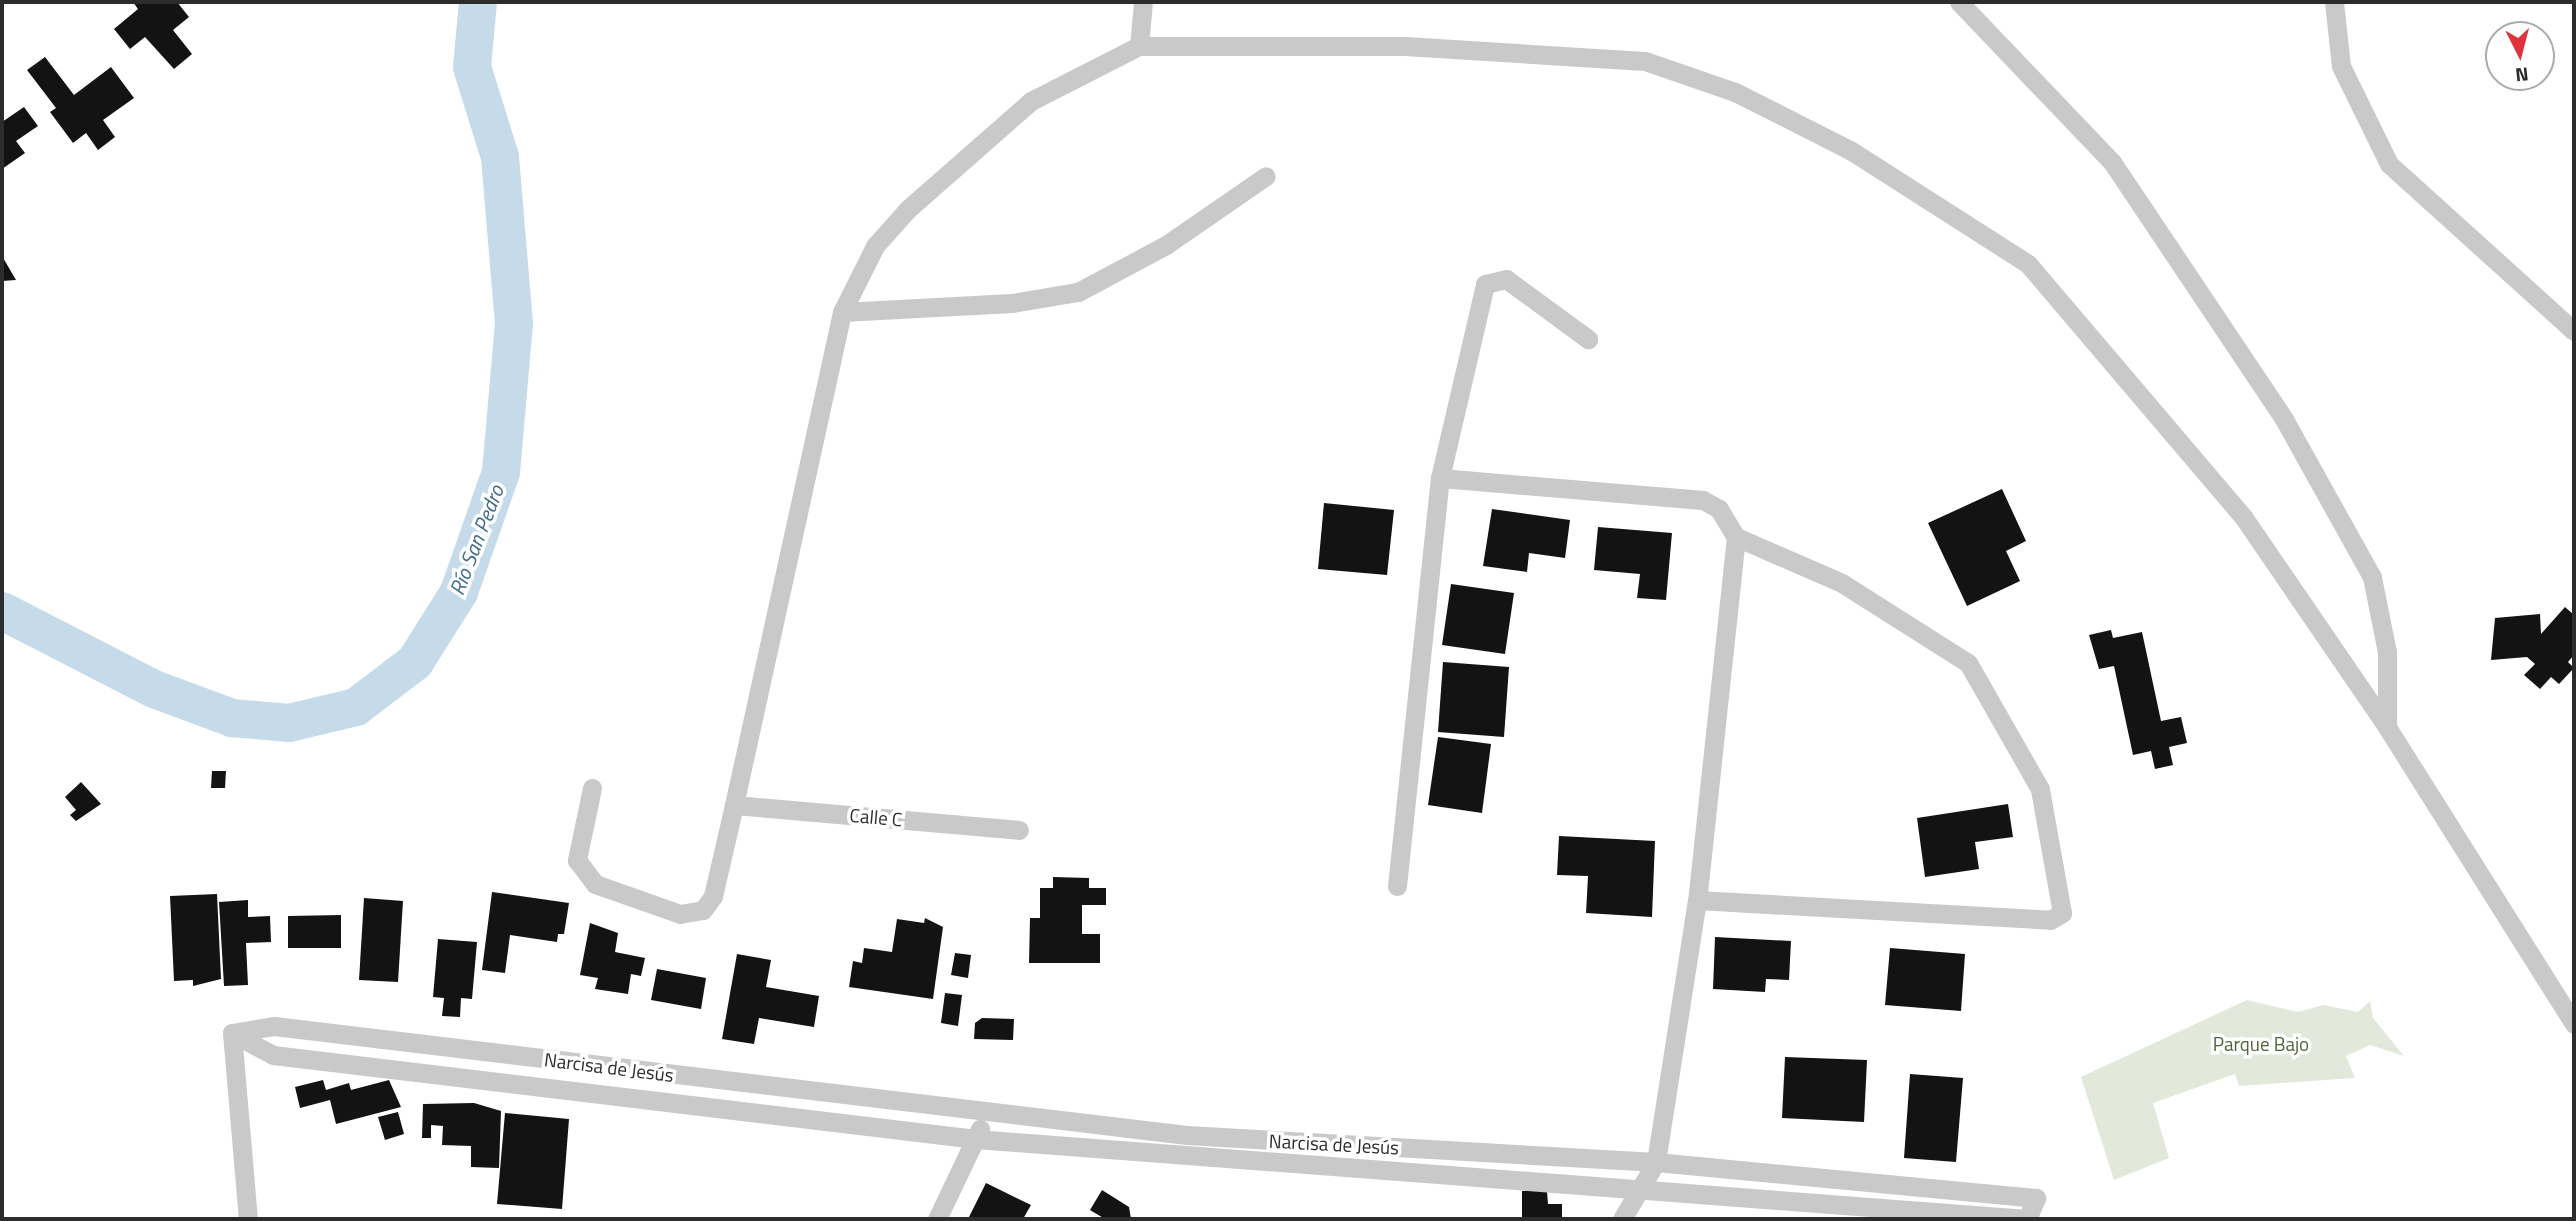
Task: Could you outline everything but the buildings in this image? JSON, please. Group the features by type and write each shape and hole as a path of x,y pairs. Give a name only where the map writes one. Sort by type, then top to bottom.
{"street":[{"path":"1139,46 1143,2"},
{"path":"1959,2 2112,162 2284,419 2372,577 2387,652 2387,727"},
{"path":"2334,2 2341,66 2389,164 2574,331"},
{"path":"592,788 577,860 612,895 680,914 703,910 713,896 842,312 875,246 908,209 1031,101 1139,46 1418,47 1645,61 1735,92 1850,150 2028,264 2244,518 2387,727 2574,1024"},
{"path":"842,312 1012,303 1078,292 1166,245 1266,176"},
{"path":"1397,886 1440,478 1485,284 1506,279 1588,339"},
{"path":"1440,478 1703,500 1719,509 1736,537 1842,583 1968,663 2040,789 2062,913 2050,920 1697,900"},
{"path":"1622,1219 1656,1162 1697,900 1736,537"},
{"name":"Calle C","path":"734,805 1019,830"},
{"name":"Narcisa de Jesús","path":"274,1026 986,1114 1187,1135 1656,1162 2036,1198 2027,1219 1642,1186 1184,1156 976,1139 273,1055 232,1034 274,1026"},
{"path":"232,1034 248,1219"},
{"path":"937,1219 986,1114"},
{"path":"1184,1156 1187,1135"}],"green space":[{"name":"Parque Bajo","path":"2247,1000 2298,1012 2323,1005 2358,1012 2370,1001 2373,1018 2404,1056 2370,1045 2346,1056 2355,1078 2239,1086 2235,1074 2153,1103 2169,1158 2114,1180 2081,1077"}],"waterway":[{"name":"Río San Pedro","path":"2,611 154,689 232,718 289,723 356,707 415,662 459,592 501,472 514,324 500,157 472,67 478,2"}]}
